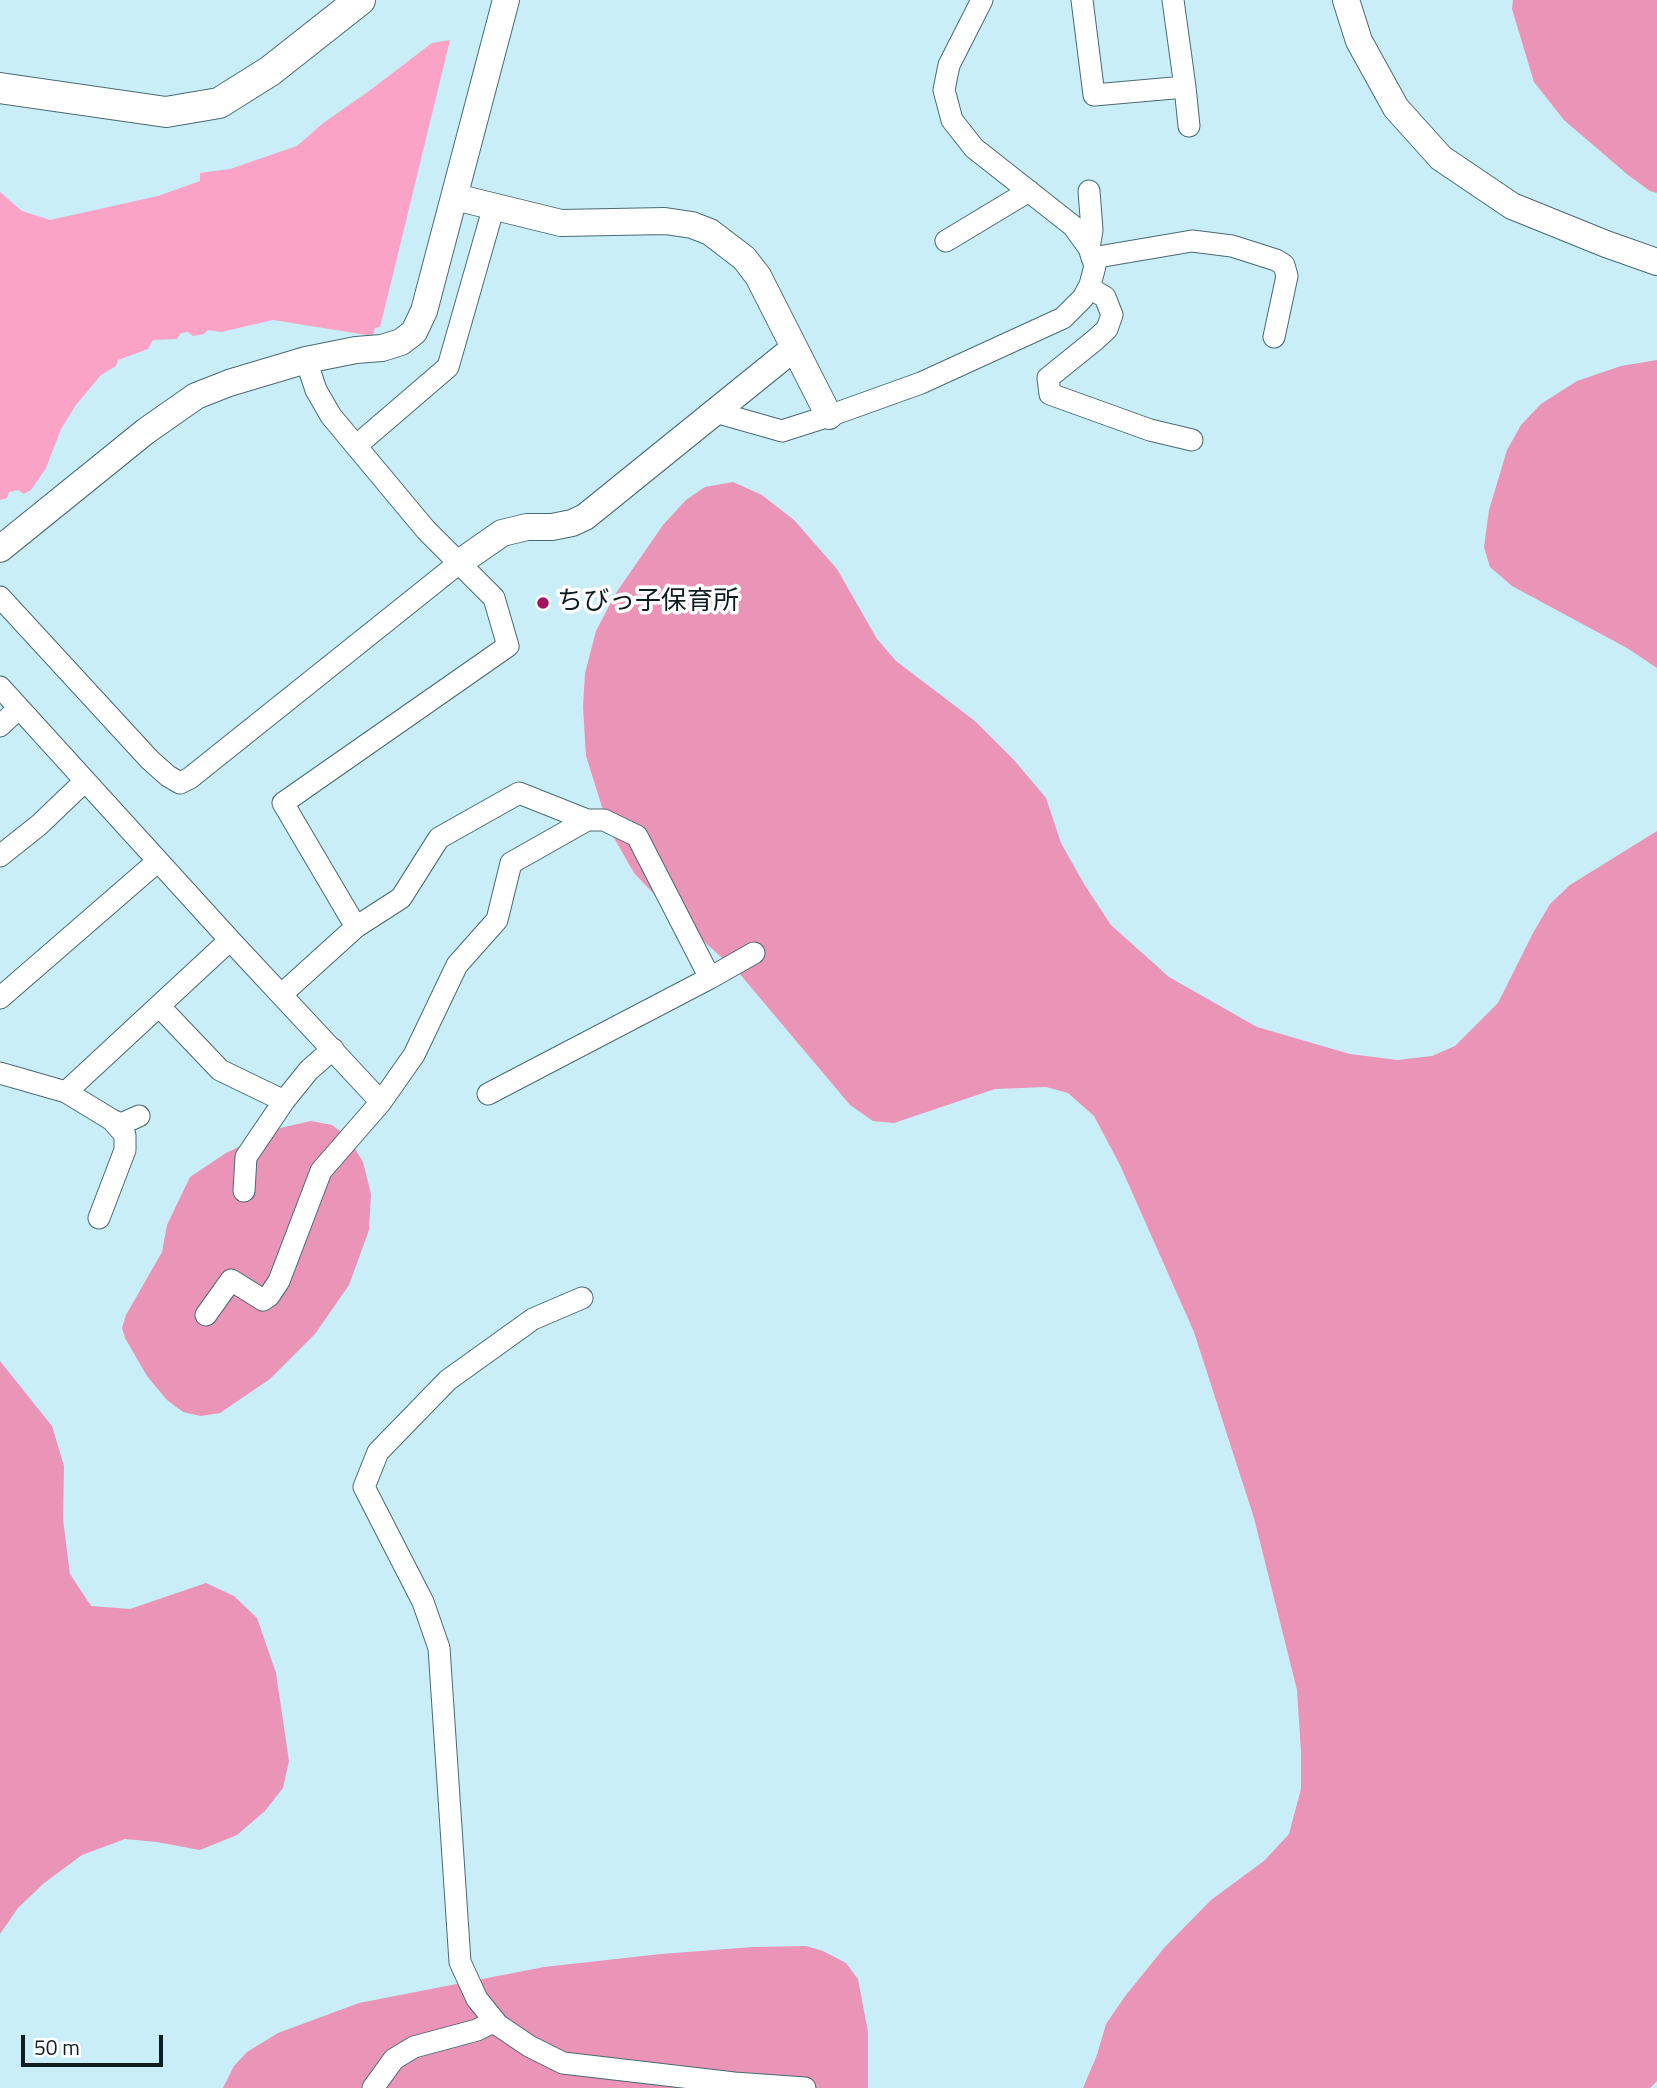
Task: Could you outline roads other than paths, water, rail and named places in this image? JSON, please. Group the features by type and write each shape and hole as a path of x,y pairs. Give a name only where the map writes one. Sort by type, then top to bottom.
{"main road":[{"path":"0,89 166,112 219,103 270,71 360,0"}],"street":[{"path":"0,549 146,431 196,396 306,360 382,348 401,342 414,332 424,311 506,0"},
{"path":"715,412 782,431 921,383 1063,318 1083,298 1096,266 1073,226 974,148 952,120 944,90 949,65 982,0"},
{"path":"1082,0 1094,95 1185,87"},
{"path":"1173,0 1189,127"},
{"path":"1346,0 1359,41 1396,108 1441,158 1512,206 1657,262"},
{"path":"946,242 1029,191"},
{"path":"1088,191 1092,230 1090,253"},
{"path":"454,197 561,223 666,221 692,225 710,232 744,258 758,276 830,416"},
{"path":"356,446 448,367 494,206"},
{"path":"1090,253 1192,241 1232,246 1276,260 1283,265 1287,276 1274,337"},
{"path":"1089,288 1105,297 1112,315 1107,329 1048,378 1050,394 1150,430 1192,440"},
{"path":"0,597 150,760 180,783 190,778 458,562 502,533 527,527 552,527 585,517 794,348"},
{"path":"306,360 331,416 426,530 494,598 508,646 283,803 356,927"},
{"path":"0,687 381,1102"},
{"path":"0,726 19,708"},
{"path":"0,856 39,825 85,781"},
{"path":"282,995 356,927 401,898 439,838 519,793 587,820 604,820 636,836 710,978"},
{"path":"206,1315 232,1280 263,1300 269,1296 279,1281 321,1171 381,1102 414,1055 457,965 497,920 511,863 587,820"},
{"path":"0,998 158,862"},
{"path":"66,1092 230,940"},
{"path":"488,1094 754,953"},
{"path":"159,1006 220,1070 284,1101"},
{"path":"244,1191 246,1157 284,1101 309,1070 333,1049"},
{"path":"0,1073 66,1092 121,1124 139,1116"},
{"path":"99,1218 125,1150 124,1135 112,1121"},
{"path":"582,1298 533,1319 448,1380 378,1452 364,1487 423,1602 439,1648 460,1962 477,1999 495,2021 529,2046 563,2063 805,2088"},
{"path":"373,2088 394,2059 414,2047 477,2030 495,2021"}],"place":[{"name":"ちびっ子保育所","path":"543,603"}]}
